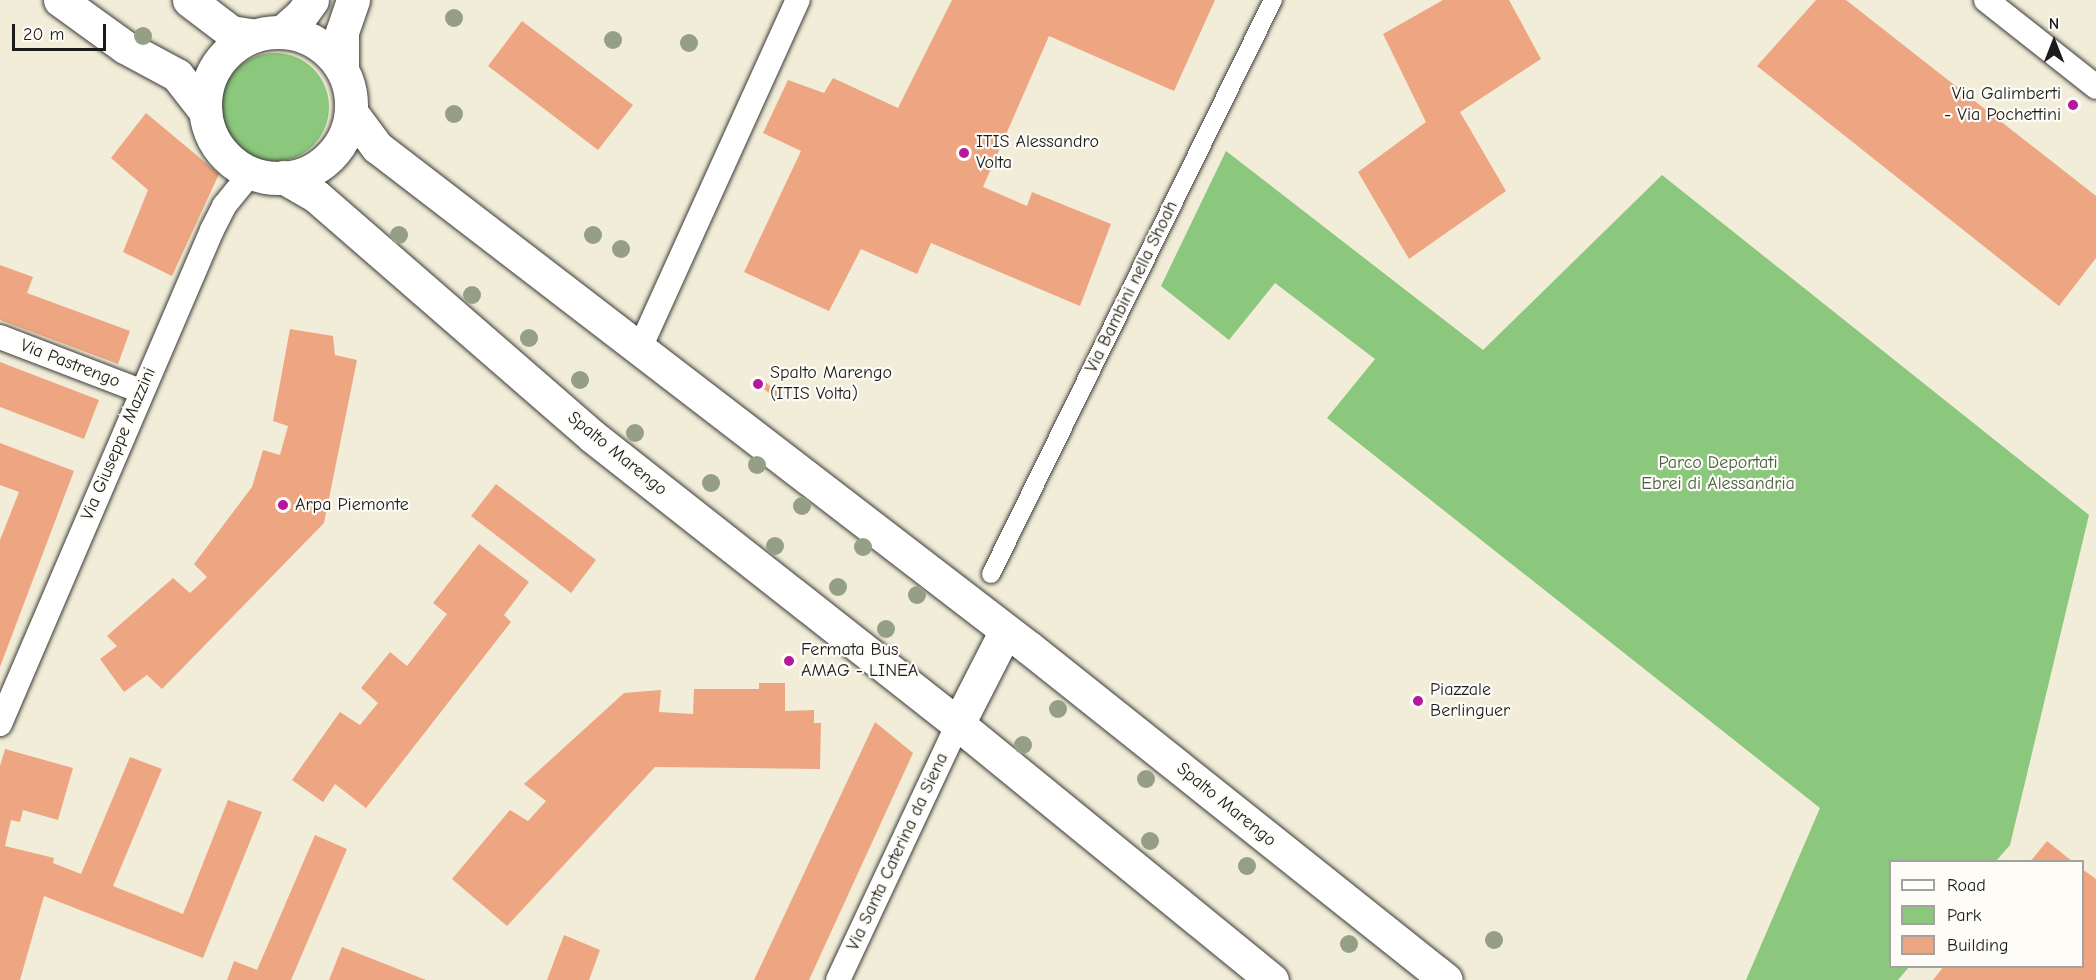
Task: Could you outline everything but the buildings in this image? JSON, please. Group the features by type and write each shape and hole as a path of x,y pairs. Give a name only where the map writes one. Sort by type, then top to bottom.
{"main road":[{"path":"60,0 125,47 177,75 205,111"},
{"path":"189,0 226,29 316,42 342,69"},
{"path":"312,0 303,14 268,34 239,43 219,61 207,85 205,111 212,137 222,152 251,173 283,177 302,174 329,157 344,137 351,112 349,87 342,69 342,32 353,0"},
{"name":"Spalto Marengo","path":"351,112 376,147 1005,632 1446,980"},
{"name":"Spalto Marengo","path":"283,177 316,196 592,435 958,724 1272,980"},
{"path":"958,724 1005,632"}],"street":[{"path":"639,350 798,0"},
{"name":"Via Bambini nella Shoah","path":"991,574 1274,0"},
{"path":"1991,2 2096,87"},
{"name":"Via Giuseppe Mazzini","path":"0,724 141,391 224,206 251,173"},
{"name":"Via Pastrengo","path":"0,337 141,391"},
{"name":"Via Santa Caterina da Siena","path":"838,980 958,724"}],"green space":[{"path":"275,53 296,57 313,69 325,86 329,107 325,128 313,145 296,157 275,161 254,157 237,145 225,128 221,107 225,86 237,69 254,57"},
{"name":"Parco Deportati Ebrei di Alessandria","path":"1226,151 1483,350 1662,175 2089,515 2010,845 1997,860 1889,860 1889,968 1908,968 1898,980 1746,980 1820,808 1327,418 1375,359 1275,283 1229,340 1161,286"}],"place":[{"name":"Via Galimberti - Via Pochettini","path":"2073,105"},
{"name":"ITIS Alessandro Volta","path":"964,153"},
{"name":"Spalto Marengo (ITIS Volta)","path":"758,384"},
{"name":"Arpa Piemonte","path":"283,505"},
{"name":"Fermata Bus AMAG - LINEA","path":"789,661"},
{"name":"Piazzale Berlinguer","path":"1418,701"}]}
